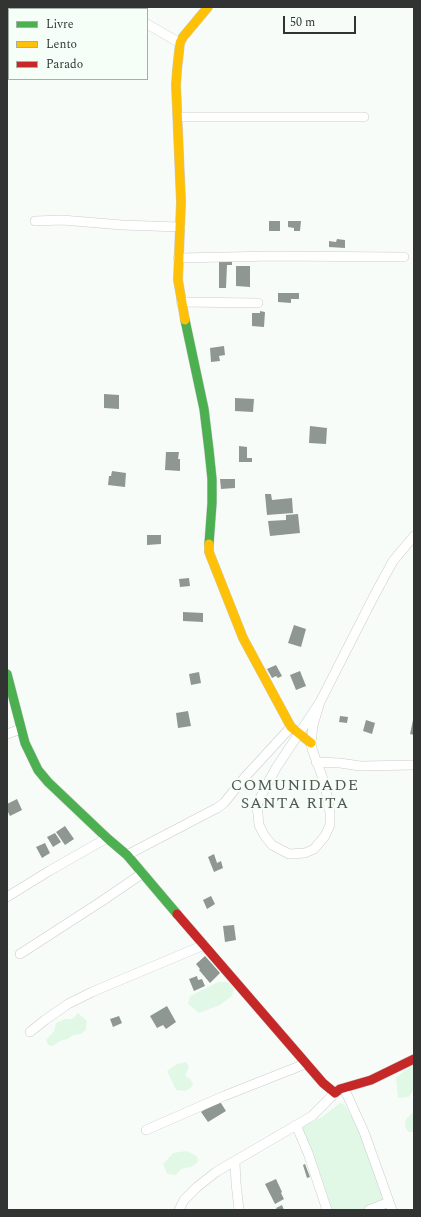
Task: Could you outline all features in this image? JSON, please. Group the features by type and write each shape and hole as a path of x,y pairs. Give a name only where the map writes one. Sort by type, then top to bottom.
{"street":[{"path":"208,7 183,37 180,43 177,70 181,179 178,280 181,302 204,409 209,450 212,479 209,552 243,638 291,727 311,743"},
{"path":"148,25 180,43"},
{"path":"178,117 364,117"},
{"path":"35,221 62,220 122,225 180,227"},
{"path":"178,258 274,256 404,257"},
{"path":"181,302 258,303"},
{"path":"320,702 313,725 311,743 327,795 330,825 325,836 314,849 305,853 289,854 272,845 264,835 259,825 257,804 272,775 320,702 393,561 414,536"},
{"path":"7,674 25,743 38,770 48,782 127,855 305,1064 335,1093"},
{"path":"127,855 224,803 244,777 291,727"},
{"path":"7,734 22,729"},
{"path":"316,762 360,766 414,765"},
{"path":"7,897 107,838"},
{"path":"20,954 143,873"},
{"path":"30,1032 68,1004 92,992 204,945"},
{"path":"179,1210 184,1200 197,1187 216,1172 312,1116 320,1110 340,1089 370,1080 414,1059"},
{"path":"146,1130 224,1096 305,1064"},
{"path":"344,1088 364,1132 390,1206 369,1210"},
{"path":"296,1125 308,1153 327,1210"},
{"path":"234,1162 239,1210"}],"green space":[{"path":"218,982 228,982 234,988 232,996 220,1005 199,1013 188,1004 190,996"},
{"path":"78,1013 87,1021 86,1030 81,1034 73,1035 68,1039 60,1041 53,1046 48,1045 46,1040 54,1031 56,1023 65,1019 72,1019"},
{"path":"186,1062 189,1066 185,1076 190,1079 193,1084 192,1087 185,1091 176,1090 167,1071 177,1064"},
{"path":"414,1065 414,1089 409,1097 398,1098 396,1078"},
{"path":"340,1103 344,1104 359,1128 383,1200 362,1210 332,1210 318,1168 303,1131 303,1127 322,1117"},
{"path":"414,1111 414,1132 408,1132 405,1126 406,1119"},
{"path":"186,1151 197,1156 198,1162 191,1167 181,1169 176,1175 167,1174 163,1164 173,1153"}],"building":[{"path":"269,221 280,221 280,231 269,231"},
{"path":"288,221 301,221 300,231 294,231 294,228 288,227"},
{"path":"337,239 345,240 345,248 329,247 329,241 336,242"},
{"path":"219,260 232,260 232,265 227,265 226,288 219,288"},
{"path":"236,266 250,266 250,287 236,286"},
{"path":"278,293 299,293 299,299 291,299 291,303 278,302"},
{"path":"260,311 265,312 264,327 252,326 252,313 260,313"},
{"path":"224,346 225,355 219,356 220,361 211,362 210,348"},
{"path":"104,394 119,395 119,409 104,408"},
{"path":"235,398 254,399 253,412 235,411"},
{"path":"310,426 327,428 326,444 309,443"},
{"path":"239,446 247,447 247,458 252,458 252,462 239,462"},
{"path":"166,452 179,452 178,459 180,459 180,471 165,470"},
{"path":"112,471 126,473 125,487 108,485 109,476 111,476"},
{"path":"220,479 235,479 235,488 221,489"},
{"path":"265,494 271,494 272,500 292,498 293,513 267,515"},
{"path":"298,514 300,533 270,536 268,521 286,520 286,515"},
{"path":"147,535 161,535 161,544 147,545"},
{"path":"189,578 190,586 180,587 179,579"},
{"path":"183,612 203,613 203,622 183,621"},
{"path":"294,625 306,629 301,647 288,643"},
{"path":"276,665 282,676 272,678 267,669"},
{"path":"300,671 306,686 296,690 290,675"},
{"path":"199,672 201,683 191,685 189,674"},
{"path":"188,711 191,726 178,728 176,713"},
{"path":"340,716 348,717 347,723 339,722"},
{"path":"366,720 375,723 372,734 363,731"},
{"path":"413,720 414,721 414,735 410,734"},
{"path":"17,799 22,810 10,816 7,810 7,804"},
{"path":"65,826 74,839 65,845 56,832"},
{"path":"55,833 61,842 53,847 47,837"},
{"path":"45,843 50,853 42,858 36,847"},
{"path":"214,854 217,863 221,861 223,868 214,872 208,857"},
{"path":"211,896 215,904 207,909 203,900"},
{"path":"234,925 236,940 225,942 223,926"},
{"path":"205,956 220,973 210,983 196,964"},
{"path":"197,976 198,980 202,979 205,986 194,991 189,979"},
{"path":"167,1006 176,1022 166,1029 163,1025 157,1028 150,1016"},
{"path":"119,1016 122,1023 113,1027 110,1019"},
{"path":"219,1100 226,1111 208,1122 201,1112"},
{"path":"305,1164 310,1177 307,1178 303,1165"},
{"path":"276,1179 284,1199 275,1204 265,1184"},
{"path":"282,1205 284,1210 277,1210 276,1208"}],"traffic: fast":[{"path":"185,320 204,409 209,450 212,479 209,544"},
{"path":"7,674 25,743 38,770 48,782 127,855 177,914"}],"traffic: slow":[{"path":"185,320 178,280 181,202 176,85 177,70 180,43 183,37 208,7"},
{"path":"209,544 209,552 243,638 291,727 311,743"}],"traffic: jam":[{"path":"177,914 323,1083 335,1093 340,1089 371,1080 414,1059"}],"district":[{"name":"COMUNIDADE SANTA RITA","path":"295,796"}]}
